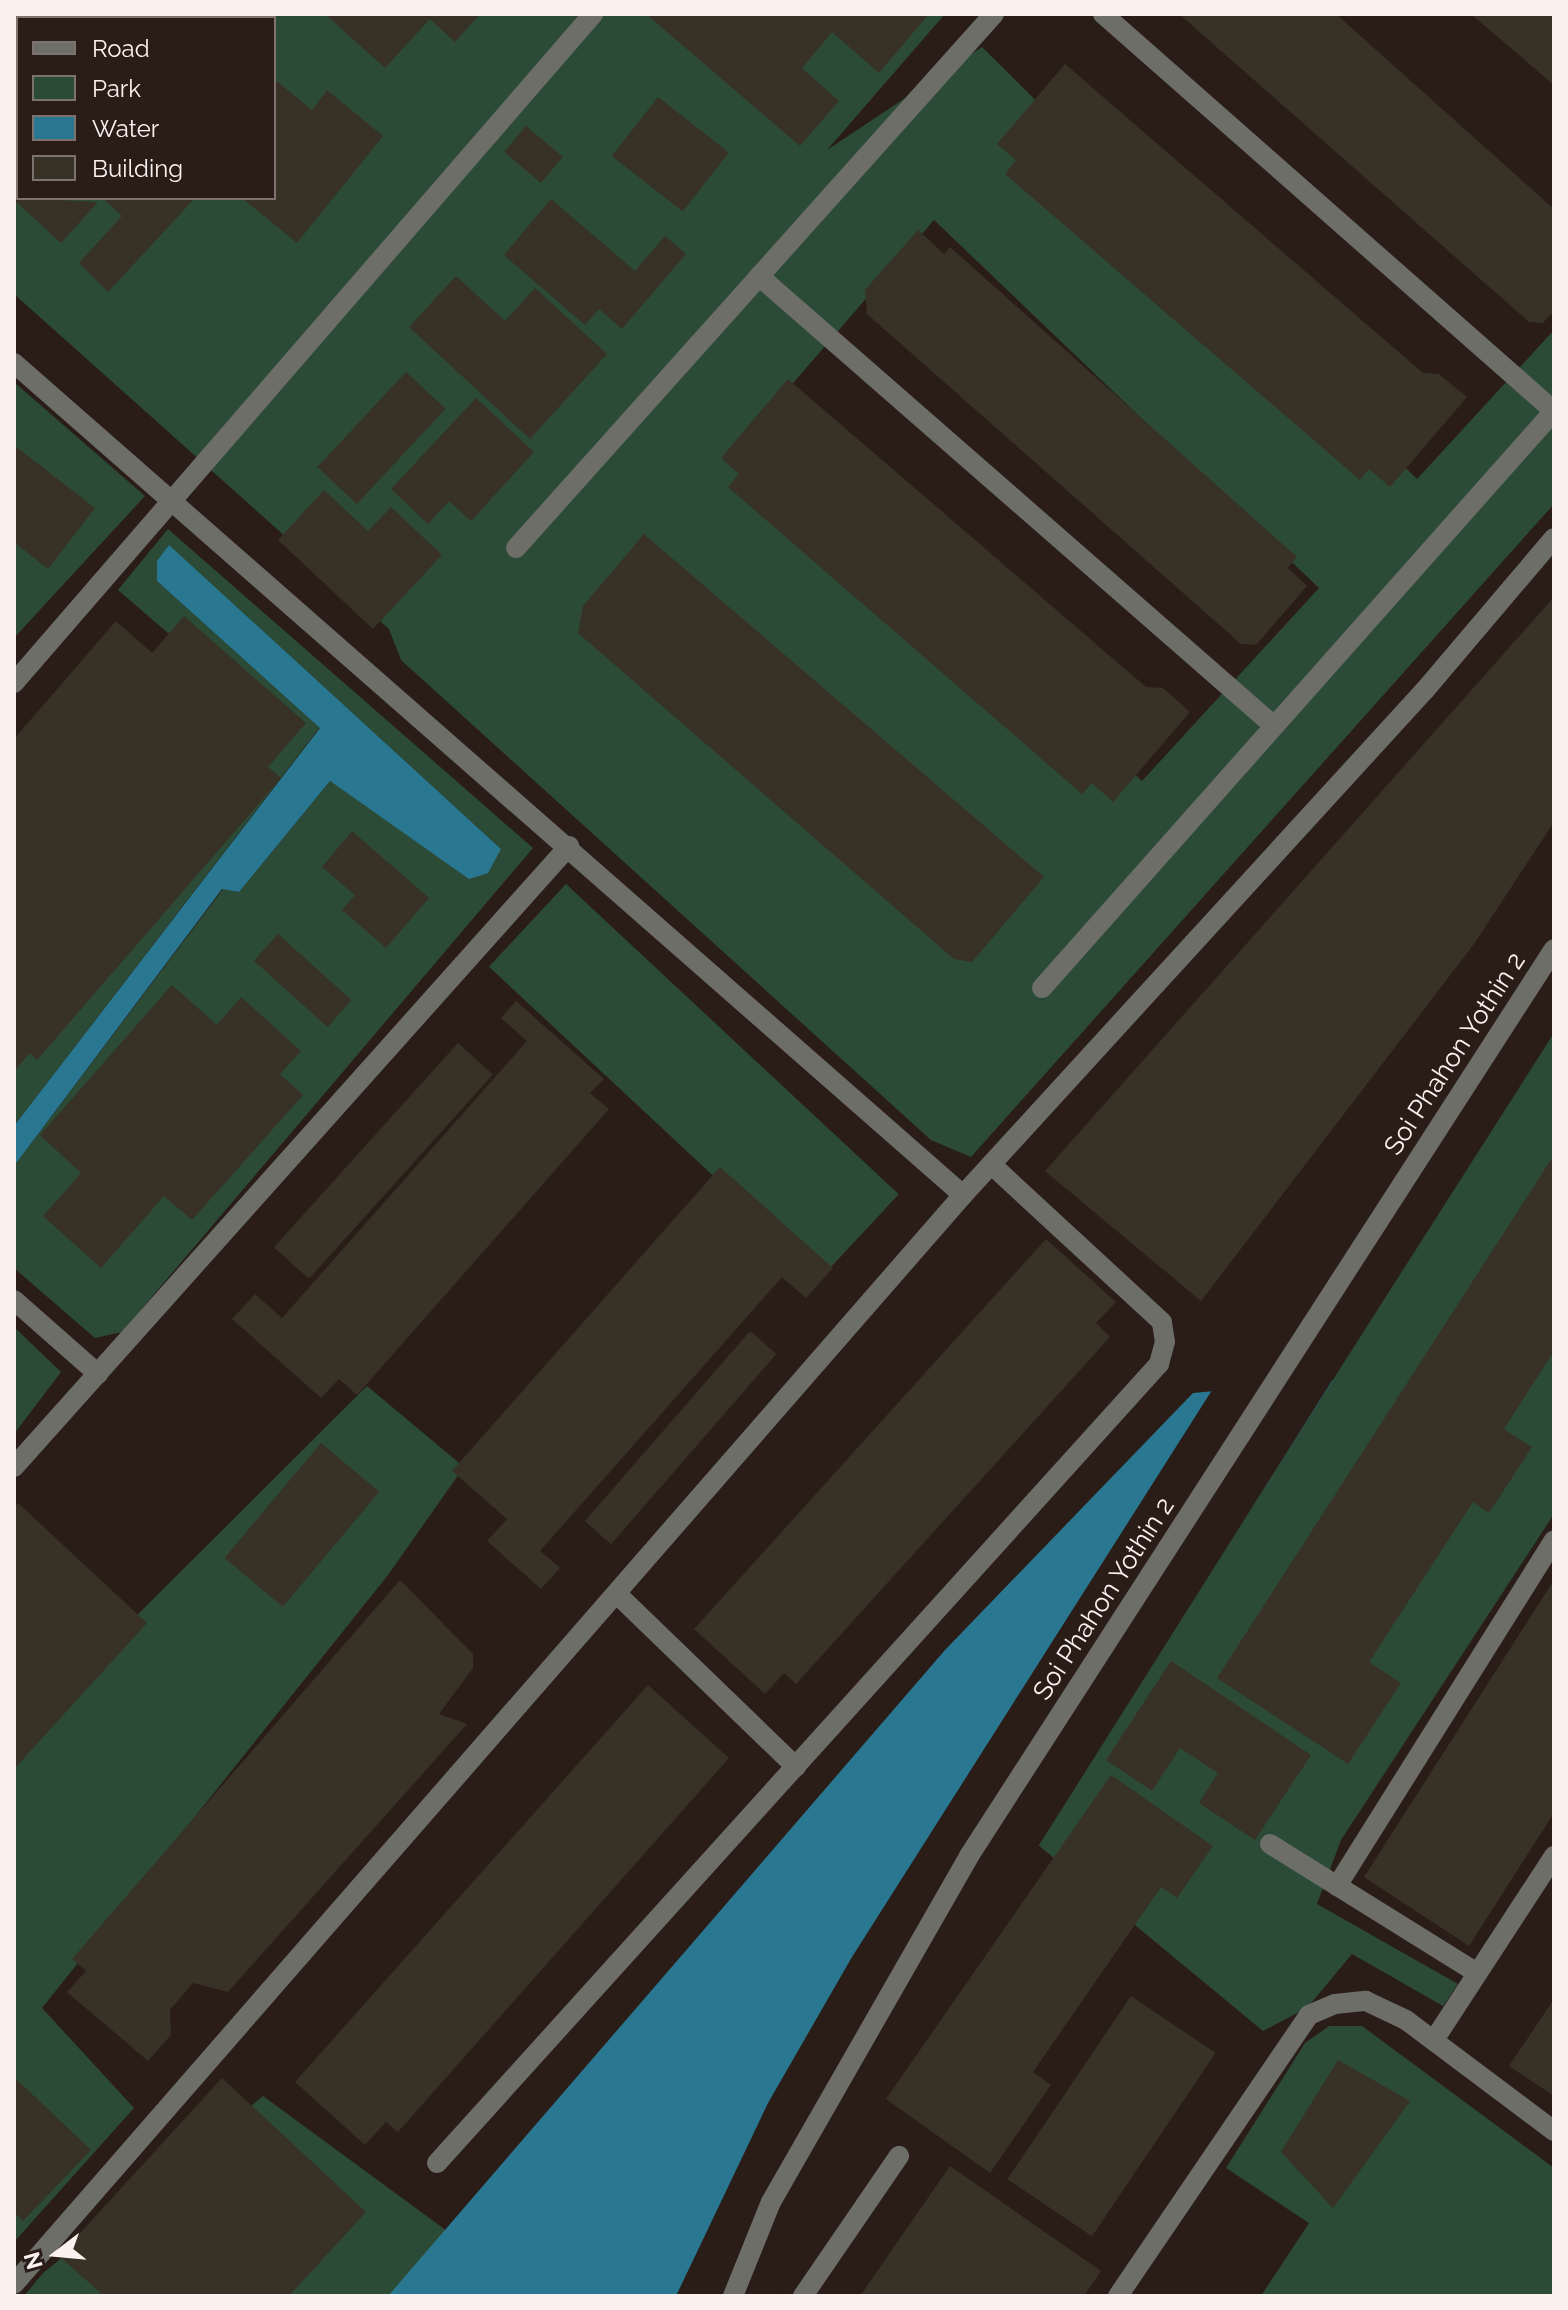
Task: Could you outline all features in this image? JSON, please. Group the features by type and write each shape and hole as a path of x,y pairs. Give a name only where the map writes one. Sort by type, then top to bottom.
{"street":[{"path":"14,683 593,14"},
{"path":"516,548 994,14"},
{"path":"1042,988 1554,411 1103,14"},
{"path":"759,276 1274,726"},
{"path":"14,363 569,846 963,1195"},
{"path":"14,2284 619,1596 963,1195 994,1167 1425,690 1554,538"},
{"path":"14,1467 569,846"},
{"name":"Soi Phahon Yothin 2","path":"733,2296 771,2202 969,1856 1554,949"},
{"path":"437,2163 1159,1364 1165,1342 1162,1322 994,1167"},
{"path":"14,1300 98,1374"},
{"path":"1337,1886 1554,1540"},
{"path":"619,1596 796,1767"},
{"path":"1270,1844 1477,1973"},
{"path":"1434,2040 1554,1856"},
{"path":"1118,2296 1309,2015 1366,2001 1434,2040 1554,2131"},
{"path":"803,2296 899,2156"}],"green space":[{"path":"14,14 945,14 827,150 982,47 1417,479 1554,330 1554,504 971,1157 931,1140 401,660 389,629 14,294","holes":["934,220 1319,588 1142,781 755,427"]},
{"path":"14,382 145,496 14,638"},
{"path":"168,529 533,848 122,1332 95,1338 14,1268 14,1166 223,889 239,892 330,781 469,878 501,849 168,545 157,581 320,727 14,1126 14,1070 283,732 118,590"},
{"path":"566,884 899,1194 822,1277 489,967"},
{"path":"1554,1033 1554,1514 1341,1840 1317,1904 1458,1984 1443,2006 1352,1954 1307,2008 1263,2031 1037,1844"},
{"path":"14,1327 61,1372 14,1434"},
{"path":"367,1386 464,1467 388,1575 42,2008 134,2108 14,2242 14,1681 79,1673"},
{"path":"1329,2026 1362,2026 1554,2168 1554,2296 1261,2296 1309,2223 1226,2168 1305,2043"},
{"path":"263,2096 447,2231 388,2296 24,2296 43,2273"}],"water":[{"path":"169,545 501,849 488,873 469,879 330,781 239,892 222,889 14,1166 14,1126 320,728 157,581 157,561"},
{"path":"1333,1380 801,2214 773,2296 388,2296 945,1650 1193,1393"}],"pier":[{"path":"1335,1376 805,2216 777,2296 676,2296 768,2103 852,1957 1214,1387"}],"building":[{"path":"325,14 480,14 455,42 430,19 385,68"},
{"path":"646,14 929,14 879,73 832,32 802,68 839,101 800,146"},
{"path":"1179,14 1336,14 1554,209 1554,311 1543,323 1529,322"},
{"path":"1471,14 1554,14 1554,85"},
{"path":"1065,64 1423,373 1439,374 1467,397 1390,487 1369,469 1360,480 1005,174 1016,160 997,144"},
{"path":"276,81 312,110 327,90 383,136 297,243 244,200 276,200"},
{"path":"658,97 729,152 683,212 612,156"},
{"path":"14,124 16,200 98,202 61,243 14,200"},
{"path":"526,126 563,157 541,183 504,152"},
{"path":"551,199 635,271 665,236 686,254 622,329 599,309 585,325 504,255"},
{"path":"105,200 193,200 108,292 79,263 122,216"},
{"path":"918,230 944,254 950,247 1297,557 1288,568 1307,586 1256,645 1241,644 867,314 865,290"},
{"path":"456,276 505,321 535,288 607,354 530,439 409,327"},
{"path":"406,372 445,409 357,504 317,467"},
{"path":"788,379 1146,687 1163,688 1190,712 1113,802 1092,783 1082,794 728,487 739,474 721,458"},
{"path":"476,398 534,452 471,521 449,501 428,524 391,489"},
{"path":"15,446 95,508 48,569 14,542"},
{"path":"324,490 368,531 391,507 442,555 373,629 278,540"},
{"path":"644,534 1044,877 972,962 954,959 578,633 583,606"},
{"path":"1554,597 1554,822 1474,944 1201,1301 1045,1171"},
{"path":"184,616 306,723 268,767 281,778 37,1060 30,1053 14,1071 14,739 116,621 152,653"},
{"path":"352,831 429,898 386,948 342,910 355,895 322,867"},
{"path":"278,934 352,1000 327,1027 254,961"},
{"path":"172,985 217,1025 241,997 301,1051 280,1074 303,1095 192,1220 164,1196 101,1268 43,1216 81,1173 40,1135"},
{"path":"516,1001 604,1079 590,1093 609,1109 357,1395 339,1379 321,1398 232,1319 255,1294 282,1318 527,1041 501,1018"},
{"path":"458,1043 493,1074 309,1279 274,1247"},
{"path":"1554,1155 1554,1351 1504,1429 1532,1447 1489,1513 1473,1502 1369,1662 1401,1683 1348,1764 1217,1678"},
{"path":"720,1167 833,1268 806,1298 782,1277 540,1551 560,1568 541,1589 487,1541 507,1519 452,1471"},
{"path":"1046,1239 1116,1302 1096,1323 1110,1337 796,1684 784,1673 765,1694 694,1629"},
{"path":"750,1331 776,1354 611,1544 585,1521"},
{"path":"321,1443 379,1492 283,1607 225,1558"},
{"path":"18,1503 147,1623 14,1769 14,1507"},
{"path":"400,1580 473,1654 473,1668 439,1714 467,1724 228,1992 193,1983 170,2010 171,2035 148,2061 67,1992 86,1971 72,1959"},
{"path":"1554,1580 1554,1813 1469,1946 1364,1877"},
{"path":"1171,1661 1311,1755 1255,1840 1199,1803 1218,1773 1180,1748 1152,1791 1106,1760"},
{"path":"648,1685 729,1758 398,2132 386,2122 365,2145 295,2082"},
{"path":"1111,1775 1213,1846 1177,1898 1161,1887 1033,2072 1051,2085 990,2173 886,2099"},
{"path":"1131,1996 1216,2053 1092,2236 1007,2179"},
{"path":"1554,1999 1554,2096 1509,2066"},
{"path":"1338,2060 1410,2101 1333,2208 1281,2152"},
{"path":"14,2077 91,2150 23,2221 14,2212"},
{"path":"222,2078 366,2212 289,2296 104,2296 59,2256"},
{"path":"950,2166 1101,2271 1084,2296 860,2296"}]}
